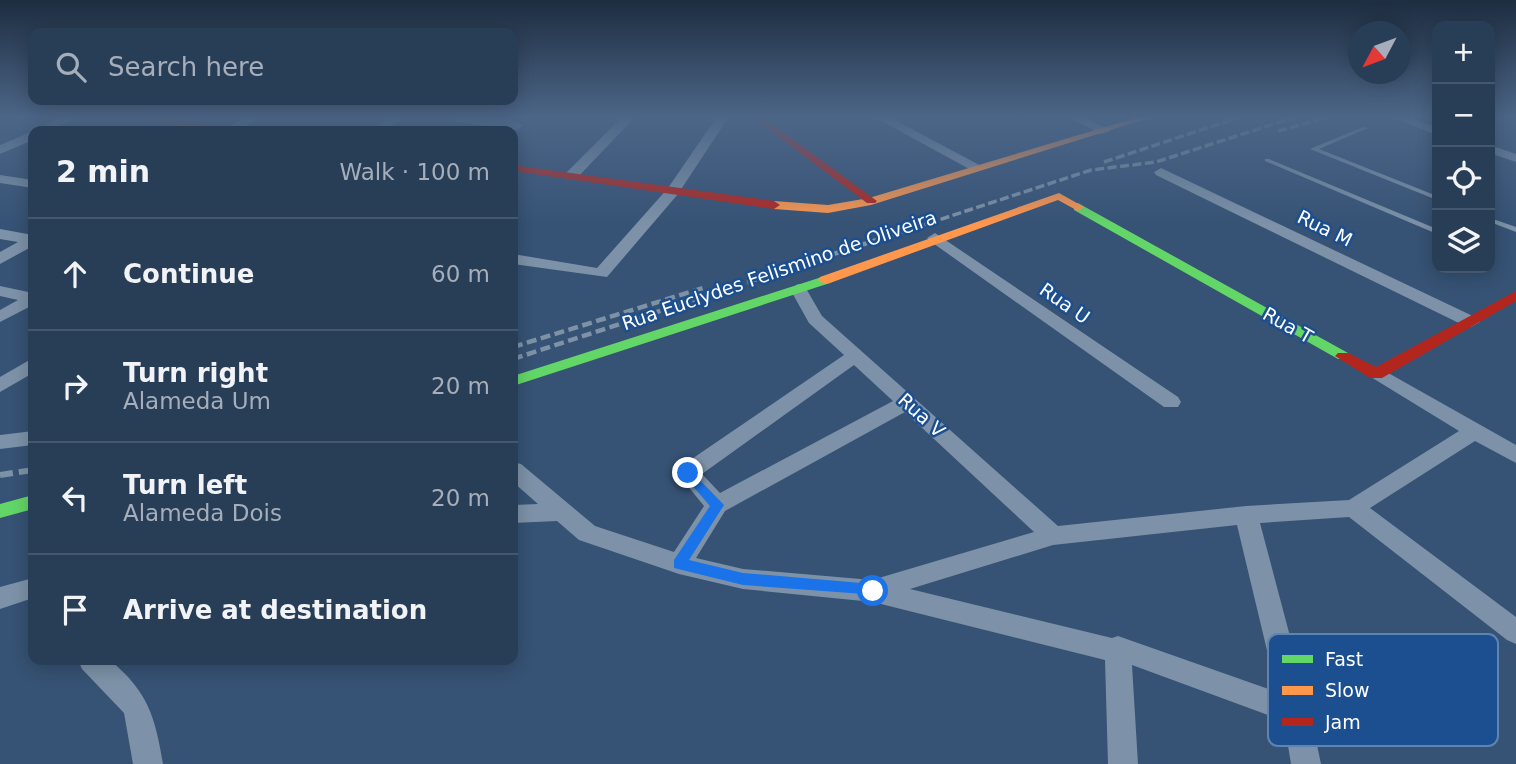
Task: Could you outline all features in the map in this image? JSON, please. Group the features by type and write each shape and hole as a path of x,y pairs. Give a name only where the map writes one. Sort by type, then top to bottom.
{"street":[{"path":"571,176 593,154"},
{"path":"518,260 601,274 673,191 698,154"},
{"path":"808,154 871,201"},
{"path":"950,154 978,168"},
{"path":"518,169 790,207 828,209 871,201 1027,154"},
{"name":"Rua M","path":"1161,172 1471,322"},
{"path":"0,179 28,183"},
{"name":"Rua Euclydes Felismino de Oliveira","path":"518,379 798,289 1059,196"},
{"name":"Rua T","path":"1059,196 1516,455"},
{"path":"0,234 28,239"},
{"name":"Rua U","path":"935,238 1171,402"},
{"path":"0,259 28,243"},
{"name":"Rua V","path":"798,289 815,319 1053,536"},
{"path":"0,291 28,297"},
{"path":"1376,374 1516,295"},
{"path":"0,317 28,301"},
{"path":"717,505 688,473 855,356"},
{"path":"0,386 28,367"},
{"path":"679,564 717,505 907,402"},
{"path":"873,591 1053,536 1246,515 1353,508 1474,432"},
{"path":"0,442 28,439"},
{"path":"518,474 587,533 679,564 743,579 873,591 1116,651 1118,648 1268,702"},
{"path":"0,503 28,501"},
{"path":"0,511 28,503"},
{"path":"1353,508 1516,632"},
{"path":"518,513 562,512"},
{"path":"1246,515 1276,634"},
{"path":"0,598 28,590"},
{"path":"1118,648 1123,764"},
{"path":"97,665 119,683 135,704 148,764"},
{"path":"1303,746 1306,764"}],"lane":[{"path":"1325,154 1432,196"},
{"path":"1267,160 1432,230"},
{"path":"1495,223 1516,230"}],"railway":[{"path":"1104,162 1129,154"},
{"path":"905,231 1091,170 1156,162 1182,154"},
{"path":"518,357 910,229"},
{"path":"518,345 703,288"},
{"path":"0,475 28,471"}],"traffic: fast":[{"path":"1078,207 1343,356"},
{"path":"518,379 825,280"},
{"path":"0,511 28,503"}],"traffic: slow":[{"path":"774,205 828,209 871,201 1027,154"},
{"path":"825,280 1059,196 1078,207"}],"traffic: jam":[{"path":"807,154 871,201"},
{"path":"518,169 774,205"},
{"path":"1343,356 1376,374 1516,295"}],"route":[{"path":"688,473 717,505 679,564 743,579 873,591"}]}
